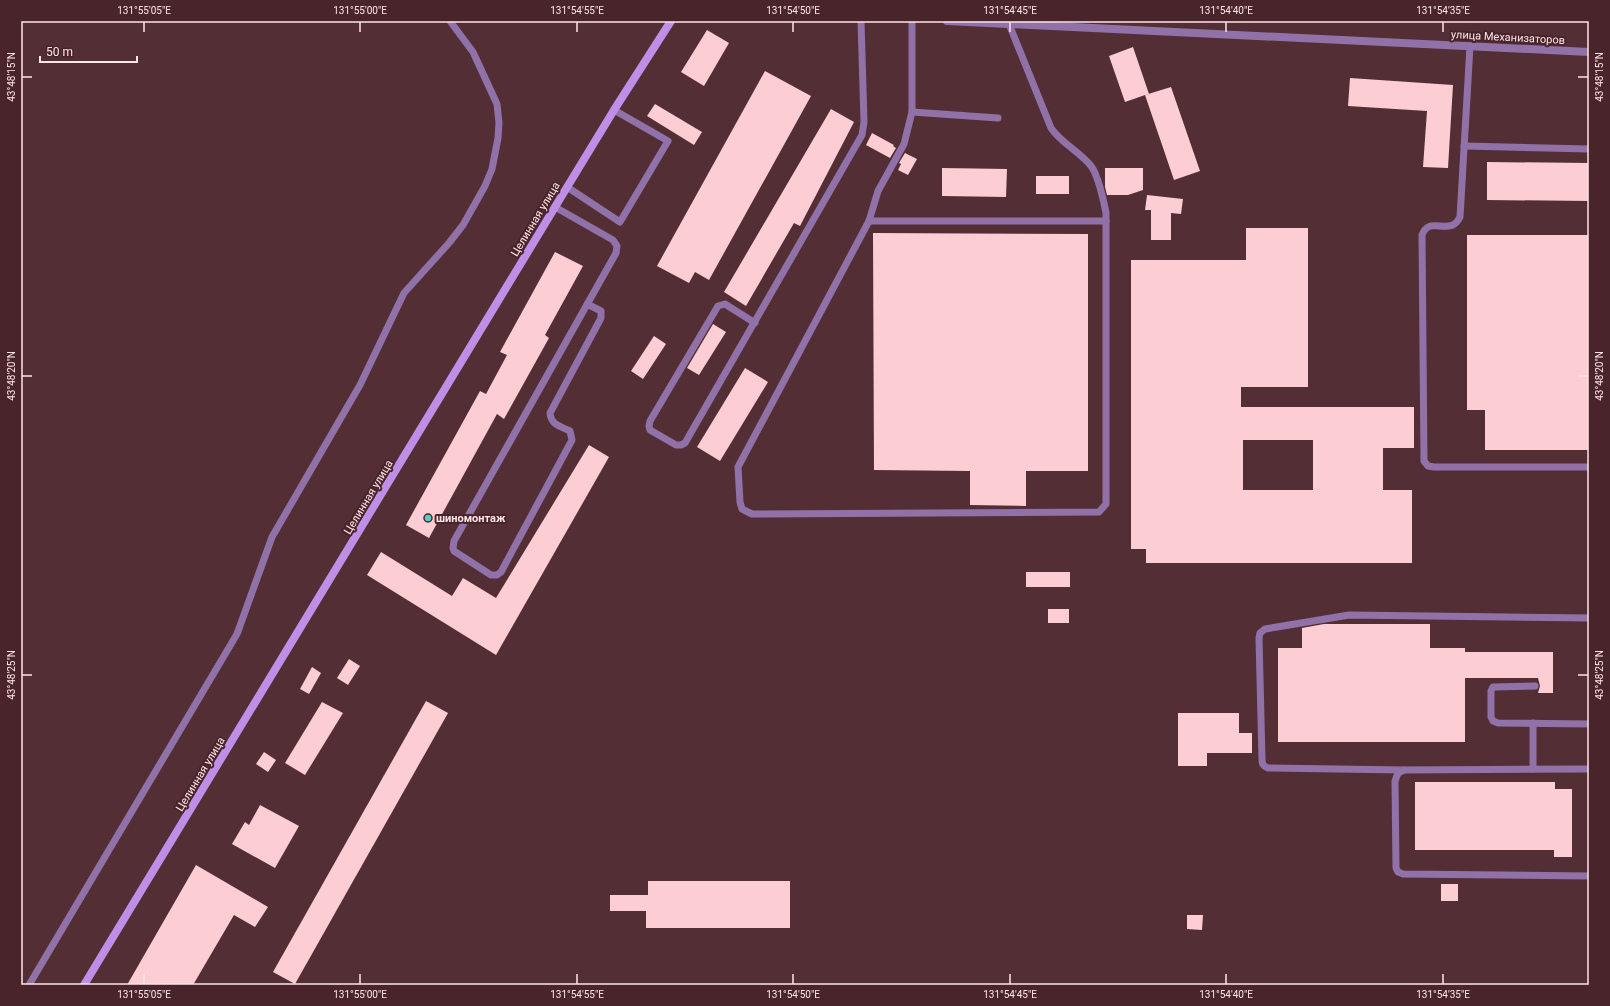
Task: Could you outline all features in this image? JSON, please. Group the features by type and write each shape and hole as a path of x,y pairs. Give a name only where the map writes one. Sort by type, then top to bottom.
{"main road":[{"name":"Целинная улица","path":"84,985 567,187 671,21"}],"street":[{"name":"улица Механизаторов","path":"947,21 1589,52"}],"lane":[{"path":"29,985 238,634 272,537 360,385 404,293 449,243 463,225 485,186 492,169 498,138 499,123 497,104 473,52 450,21"},
{"path":"755,323 725,304 718,306 650,421 648,426 650,430 676,445 685,443 755,323 862,135 864,122 861,21"},
{"path":"912,21 912,112 904,144 878,191 869,220 738,466 740,502 742,509 752,514 1099,512 1106,504 1106,221 1104,200 1093,167 1082,156 1057,138 1051,128 1009,24"},
{"path":"1470,46 1460,218 1457,224 1452,226 1429,226 1424,229 1422,235 1424,461 1428,466 1589,467"},
{"path":"567,187 620,222 668,141 614,110"},
{"path":"912,112 998,118"},
{"path":"1464,146 1589,149"},
{"path":"555,207 613,240 617,246 616,253 587,304 454,541 454,551 491,575 497,575 501,572 572,440 570,431 551,420 550,413 601,318 600,311 587,304"},
{"path":"869,220 1106,221"},
{"path":"1589,618 1349,615 1265,630 1260,633 1259,638 1262,764 1264,767 1404,770 1589,769"},
{"path":"1535,686 1493,687 1491,691 1491,717 1493,721 1498,723 1589,724"},
{"path":"1533,723 1533,769"},
{"path":"1404,770 1398,773 1395,781 1396,868 1398,872 1403,874 1589,876"}],"building":[{"path":"707,30 729,43 704,86 681,72"},
{"path":"1133,47 1149,94 1171,87 1200,171 1174,180 1145,95 1125,102 1109,56"},
{"path":"765,71 811,96 709,280 695,272 689,283 657,266"},
{"path":"1350,78 1453,85 1448,168 1423,167 1427,111 1348,106"},
{"path":"655,104 702,132 694,145 647,116"},
{"path":"831,109 854,122 800,226 794,223 746,306 724,292"},
{"path":"872,133 894,145 893,146 896,148 890,158 866,145"},
{"path":"905,153 917,159 908,175 898,170 901,164 899,163"},
{"path":"1487,162 1589,163 1589,201 1487,200"},
{"path":"942,168 1007,169 1006,197 942,196"},
{"path":"1105,168 1143,168 1143,190 1128,195 1107,195 1105,187"},
{"path":"1036,176 1069,176 1069,194 1036,194"},
{"path":"1147,195 1183,199 1181,214 1171,213 1171,240 1151,240 1151,210 1145,210"},
{"path":"1246,228 1308,228 1308,387 1241,387 1241,407 1414,407 1414,448 1383,448 1383,490 1412,490 1412,563 1146,563 1146,549 1131,549 1131,260 1246,260","holes":["1243,440 1313,440 1313,490 1243,490"]},
{"path":"873,233 1088,234 1088,471 1026,471 1026,506 970,505 970,471 874,470"},
{"path":"1467,235 1589,235 1589,450 1485,450 1485,410 1467,410"},
{"path":"555,252 583,266 545,335 549,338 504,419 497,414 429,538 406,525 480,391 486,394 507,355 500,352"},
{"path":"713,324 726,332 699,375 687,368"},
{"path":"654,336 666,344 643,379 631,371"},
{"path":"745,368 768,382 720,461 697,447"},
{"path":"589,445 609,457 496,655 367,575 381,552 452,596 463,578 496,598"},
{"path":"1026,572 1070,572 1070,587 1026,587"},
{"path":"1048,609 1069,609 1069,623 1048,623"},
{"path":"1324,624 1430,624 1430,648 1465,648 1465,652 1553,652 1553,693 1538,693 1540,686 1538,678 1465,678 1465,742 1278,742 1278,648 1302,648 1302,628"},
{"path":"349,659 360,666 348,685 337,678"},
{"path":"312,667 321,673 309,694 300,689"},
{"path":"426,701 448,713 295,984 273,972"},
{"path":"322,702 343,713 305,775 285,763"},
{"path":"1178,713 1239,713 1239,733 1252,733 1252,753 1207,753 1207,766 1178,766"},
{"path":"264,752 276,760 268,772 256,764"},
{"path":"1415,782 1555,782 1555,789 1572,789 1572,857 1554,857 1554,850 1415,850"},
{"path":"260,805 299,826 275,868 232,844 245,822 249,825"},
{"path":"196,865 268,907 255,927 234,915 193,985 127,985"},
{"path":"648,881 790,881 790,928 646,928 646,911 610,911 610,895 648,895"},
{"path":"1441,884 1458,884 1458,901 1441,901"},
{"path":"1187,915 1203,915 1202,930 1187,929"}],"place":[{"name":"шиномонтаж","path":"428,518"}]}
